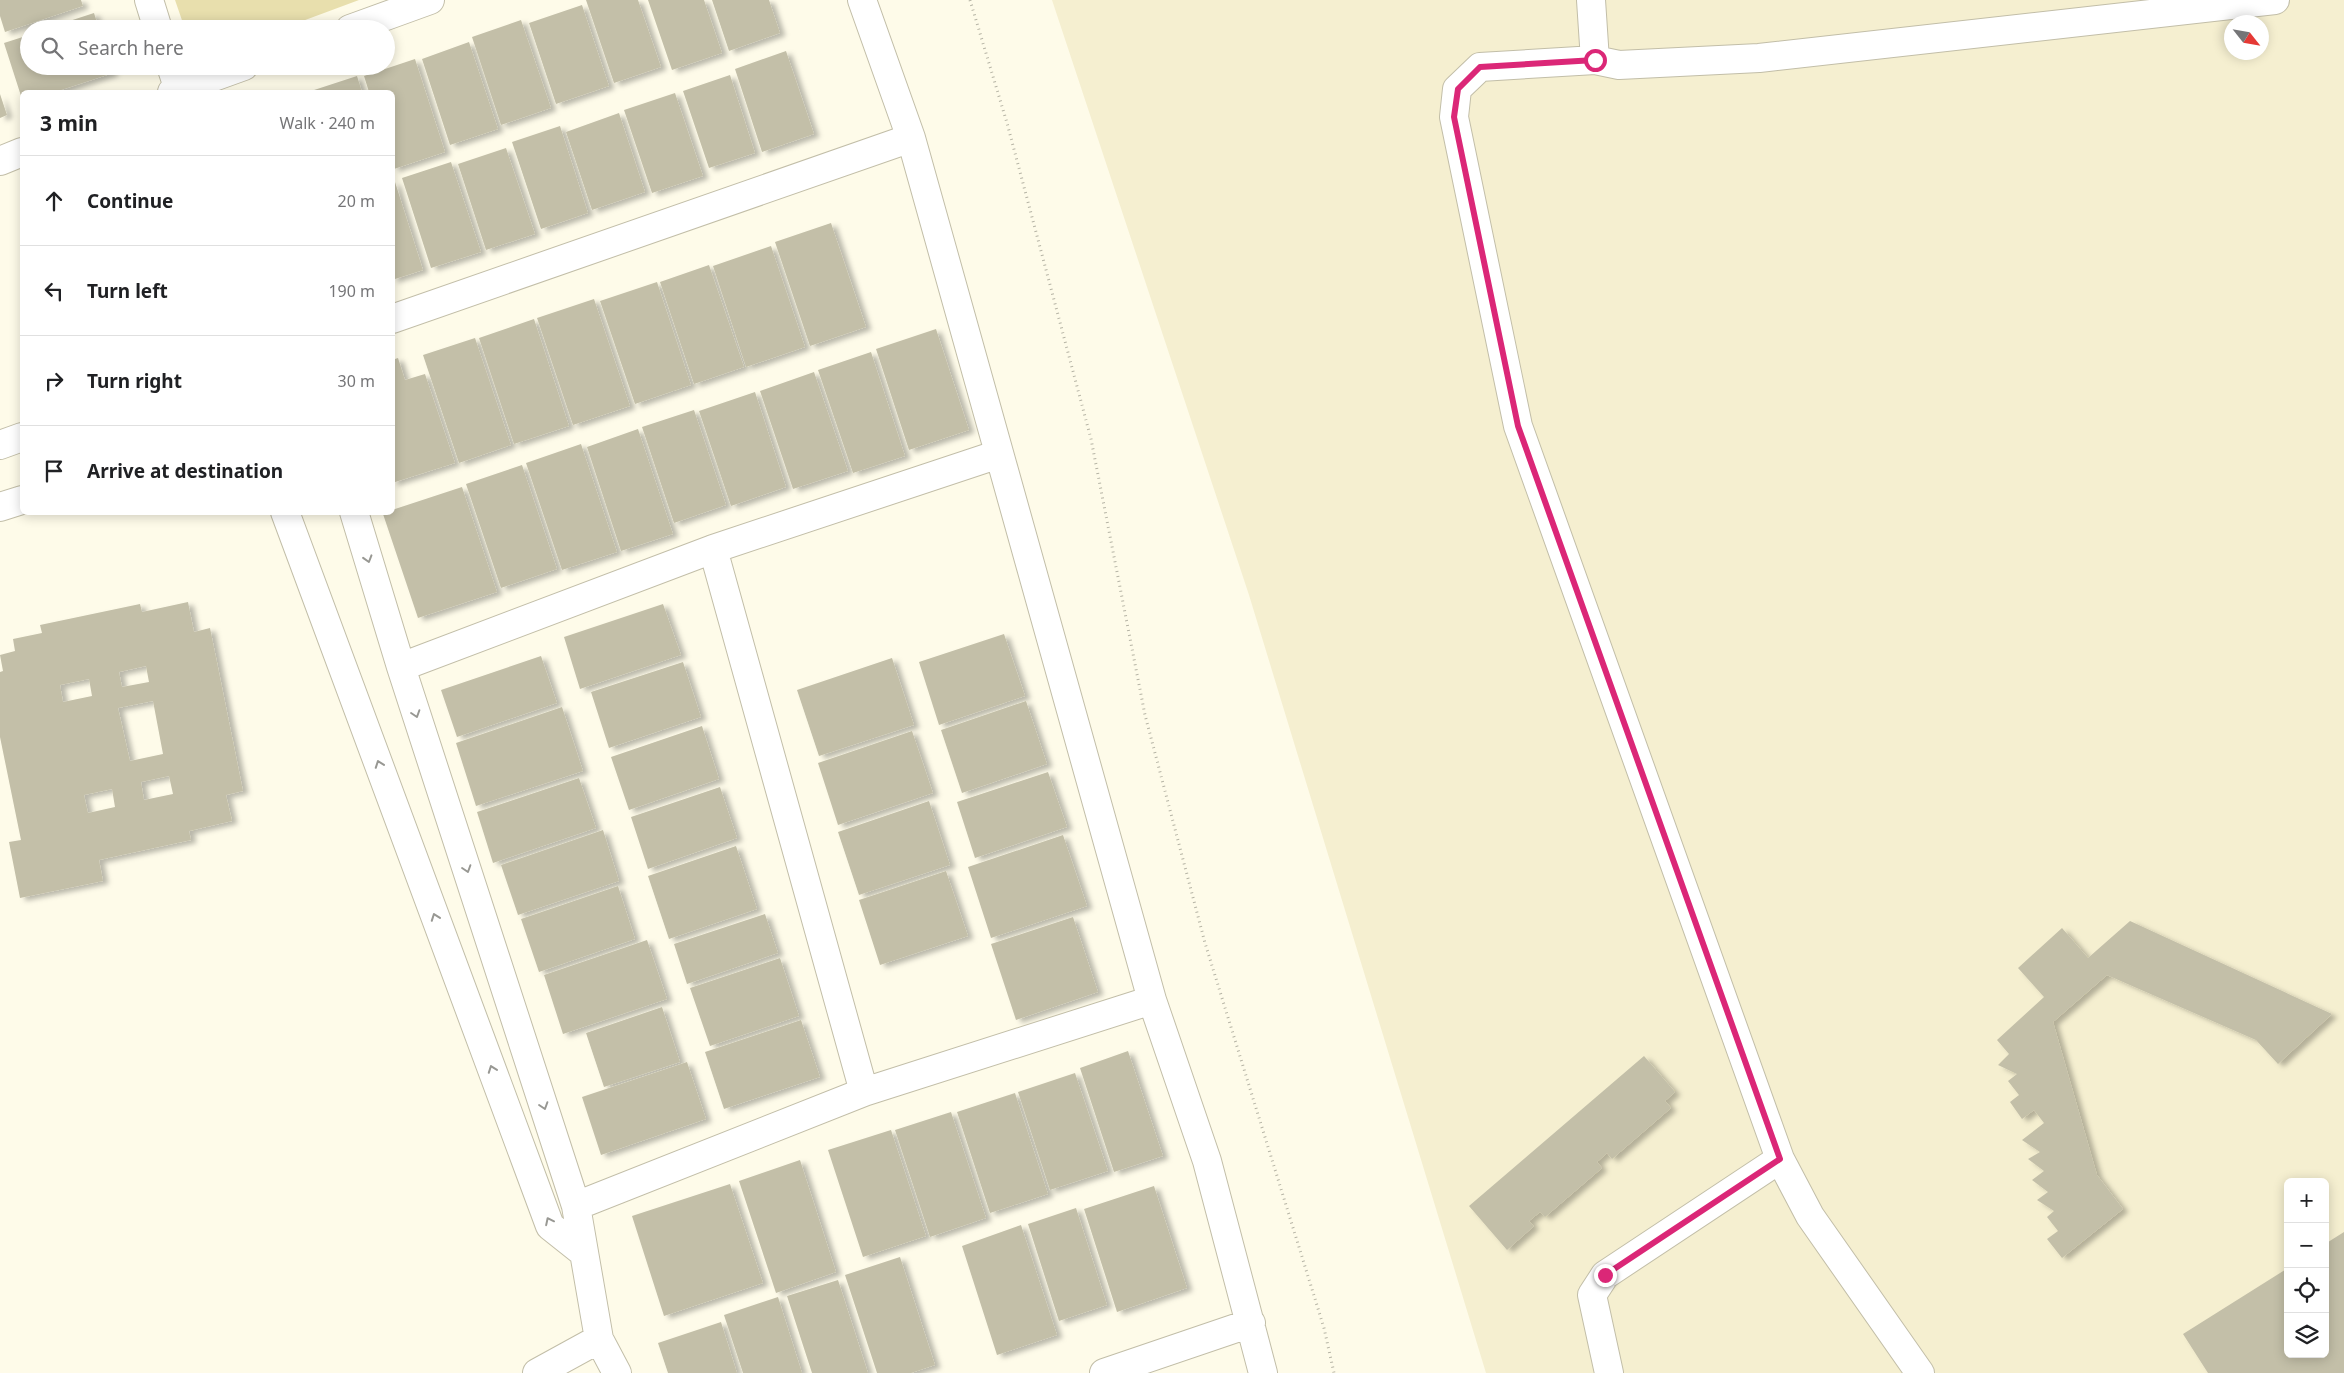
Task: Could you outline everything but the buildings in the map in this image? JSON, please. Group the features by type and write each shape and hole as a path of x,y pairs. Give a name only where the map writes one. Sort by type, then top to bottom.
{"street":[{"path":"149,0 155,20"},
{"path":"375,20 430,0"},
{"path":"862,0 911,138 1152,1000 1207,1161 1263,1373"},
{"path":"1591,0 1595,60"},
{"path":"1920,1373 1810,1216 1780,1159 1518,426 1454,117 1458,89 1480,67 1595,60 1619,65 1760,58 2275,0"},
{"path":"174,83 207,75"},
{"path":"395,319 911,138"},
{"path":"0,161 20,153"},
{"path":"0,445 20,438"},
{"path":"401,668 713,549 998,454"},
{"path":"0,508 20,501"},
{"path":"286,515 550,1226 584,1253"},
{"path":"355,515 401,668 576,1206 599,1339 617,1373"},
{"path":"713,549 864,1092"},
{"path":"576,1206 864,1092 1152,1000"},
{"path":"1608,1373 1592,1295 1605,1275 1780,1159"},
{"path":"1104,1373 1251,1323"},
{"path":"538,1373 599,1339"}],"path":[{"path":"970,0 1007,123 1091,439 1145,715 1205,943 1324,1328 1334,1373"}],"shaded area":[{"path":"175,0 359,0 305,20 182,20"},
{"path":"1052,0 2344,0 2344,1373 1486,1373 1249,595"}],"route":[{"path":"1595,60 1480,67 1458,89 1454,117 1518,426 1780,1159 1605,1275"}]}
